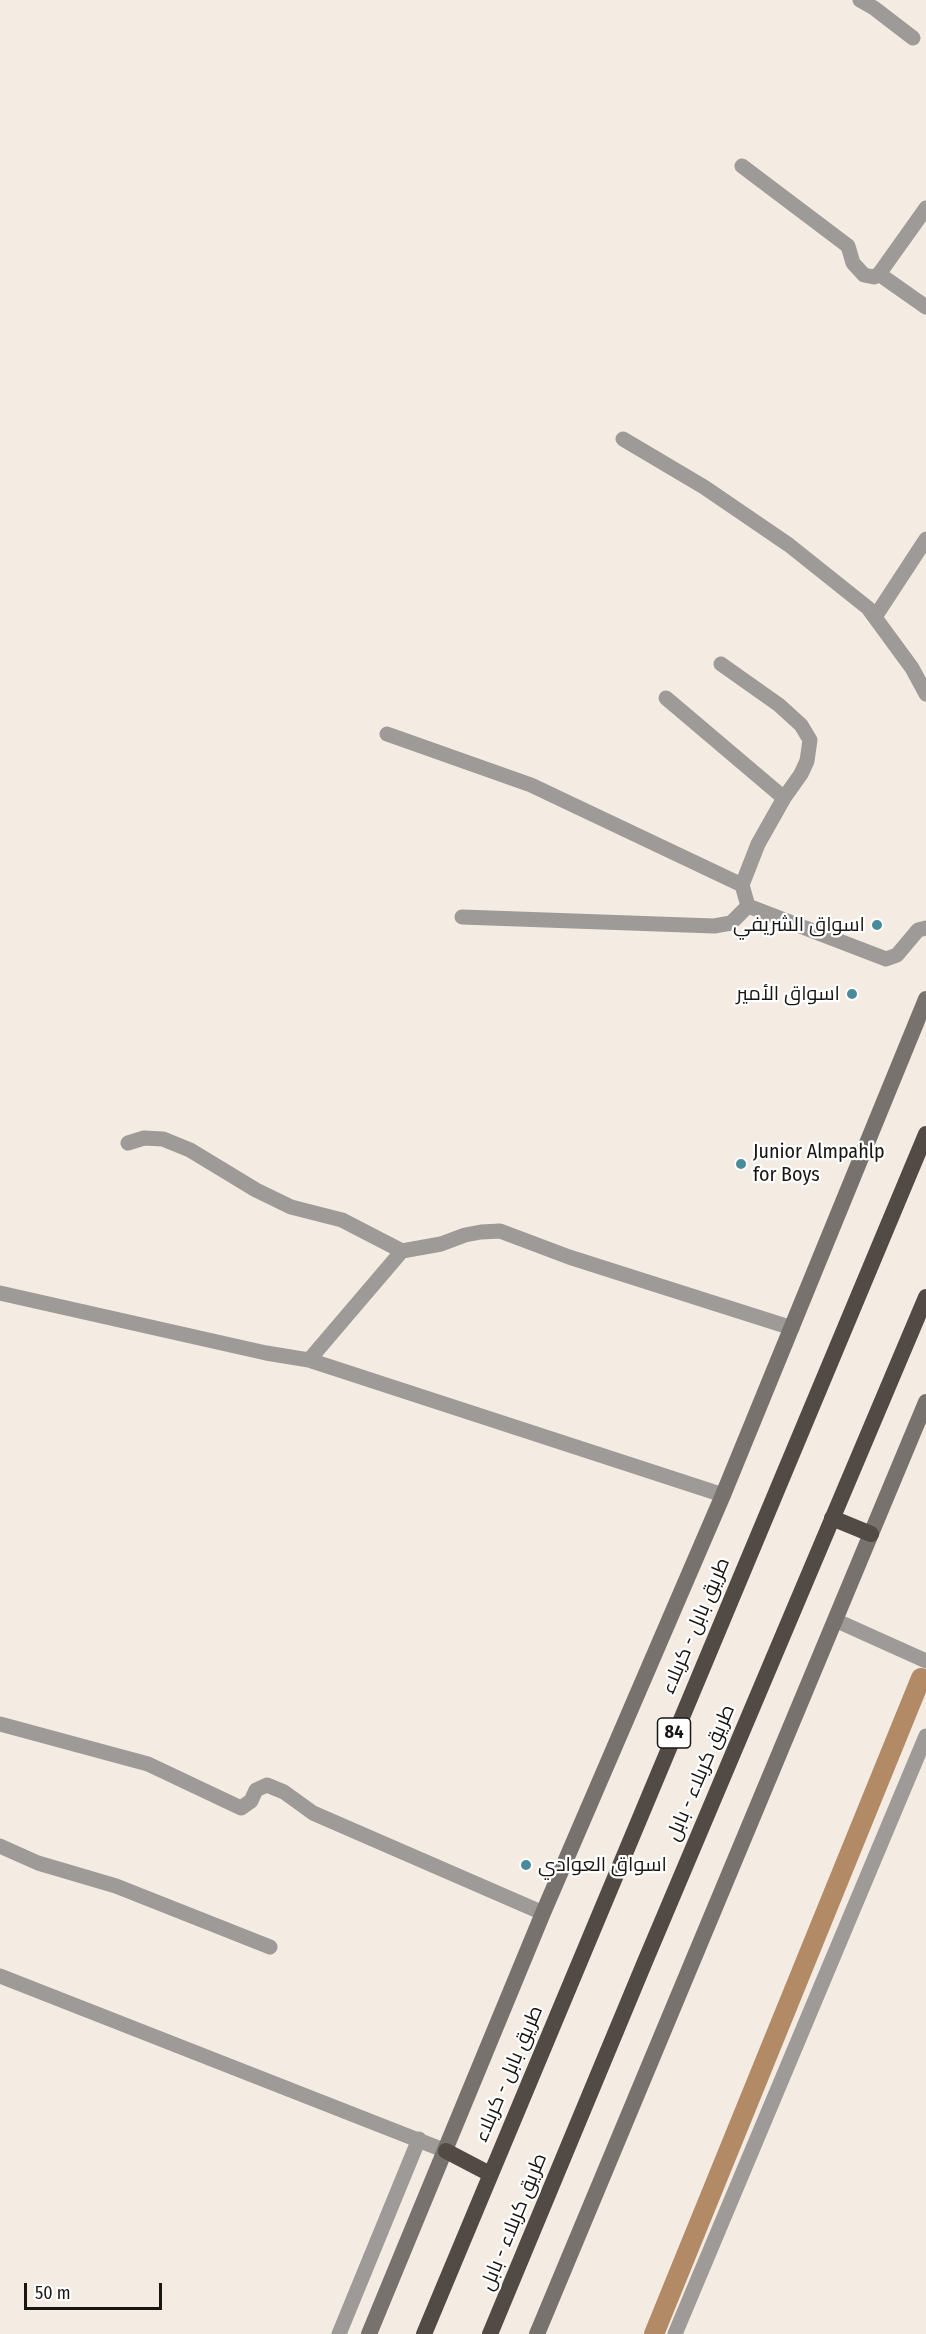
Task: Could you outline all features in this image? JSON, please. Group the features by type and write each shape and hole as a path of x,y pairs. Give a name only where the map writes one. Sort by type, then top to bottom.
{"highway":[{"name":"طريق بابل - كربلاء","path":"424,2334 926,1134"},
{"name":"طريق كربلاء - بابل","path":"490,2334 926,1297"},
{"path":"832,1518 871,1534"},
{"path":"446,2151 490,2174"}],"main road":[{"path":"369,2334 543,1913 723,1495 926,999"},
{"path":"537,2334 926,1402"}],"street":[{"path":"860,0 914,38"},
{"path":"742,166 848,246 853,263 864,275 874,277 879,274 926,208"},
{"path":"879,274 926,307"},
{"path":"623,439 704,487 789,545 868,608 912,668 926,694"},
{"path":"875,617 926,539"},
{"path":"721,664 779,705 801,725 810,740 807,760 801,774 784,798 758,844 742,885 748,906"},
{"path":"666,698 784,798"},
{"path":"387,734 531,785 742,885"},
{"path":"462,917 714,926 731,923 748,906"},
{"path":"748,906 886,959 897,955 918,930 926,928"},
{"path":"128,1143 144,1138 172,1142 190,1150 256,1190 291,1207 315,1215 342,1220 402,1251 441,1244 465,1235 500,1232 569,1257 792,1328"},
{"path":"309,1360 402,1251"},
{"path":"0,1293 266,1353 309,1360 723,1495"},
{"path":"835,1620 926,1661"},
{"path":"0,1724 148,1764 241,1808 251,1801 256,1790 267,1785 284,1792 313,1813 543,1913"},
{"path":"675,2334 926,1736"},
{"path":"0,1846 38,1863 116,1886 270,1947"},
{"path":"0,1976 446,2151"},
{"path":"339,2334 419,2139"}],"waterway":[{"path":"654,2334 921,1678"}],"place":[{"name":"اسواق الشريفي","path":"877,925"},
{"name":"اسواق الأمير","path":"852,994"},
{"name":"Junior Almpahlp for Boys","path":"741,1164"},
{"name":"اسواق العوادي","path":"526,1865"}]}
